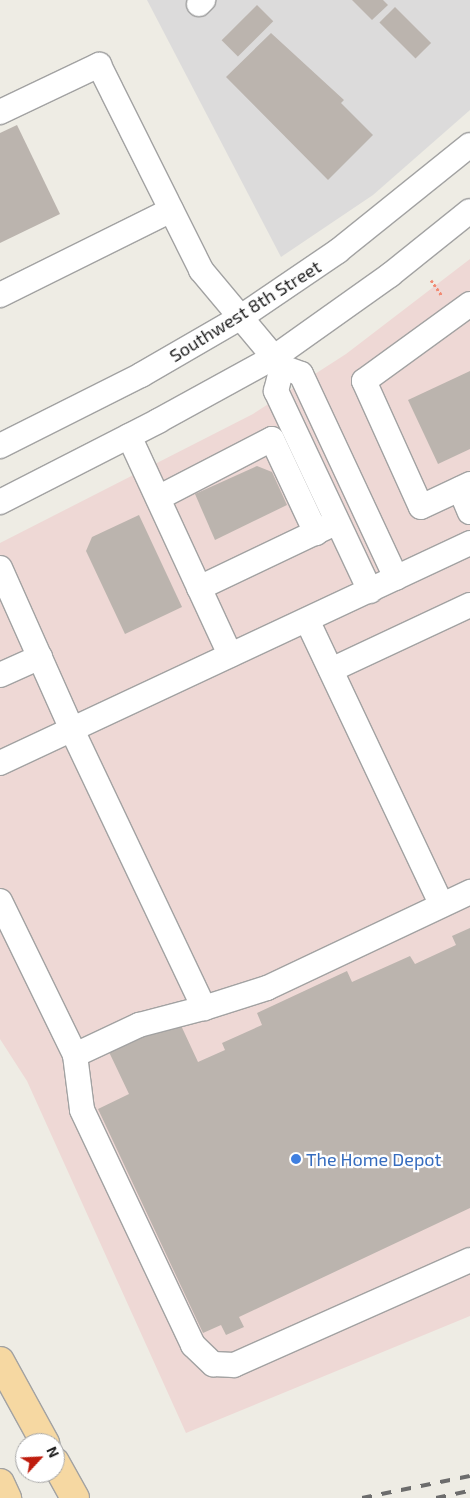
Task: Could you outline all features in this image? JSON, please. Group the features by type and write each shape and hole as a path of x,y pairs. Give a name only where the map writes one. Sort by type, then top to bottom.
{"main road":[{"path":"0,1361 40,1433"},
{"path":"65,1480 72,1493"},
{"path":"0,1483 7,1498"}],"street":[{"path":"0,112 99,65 201,270 279,361 301,374 396,578"},
{"name":"Southwest 8th Street","path":"0,446 141,375 242,317 338,252 470,145"},
{"path":"0,295 172,210"},
{"path":"0,502 279,361 470,211"},
{"path":"464,304 364,381 421,507 465,487 470,512"},
{"path":"279,361 276,391 370,590"},
{"path":"0,462 37,428"},
{"path":"129,436 230,655"},
{"path":"158,498 272,439 316,533"},
{"path":"200,588 338,522"},
{"path":"0,764 470,543"},
{"path":"0,568 72,730 204,1008"},
{"path":"331,670 470,605"},
{"path":"307,620 442,905"},
{"path":"0,675 40,657"},
{"path":"75,1055 139,1024 204,1008 267,988 470,892"},
{"path":"0,901 75,1055 82,1110 193,1345 213,1364 234,1366 470,1260"}],"path":[{"path":"431,280 464,304"}],"shaded area":[{"path":"147,0 470,0 470,110 373,195 281,257"},
{"path":"470,259 470,1316 186,1433 27,1081 0,1039 0,543 253,414 346,354"}],"building":[{"path":"352,0 383,0 388,5 372,20"},
{"path":"257,5 273,21 238,57 222,40"},
{"path":"395,7 431,43 416,59 379,23"},
{"path":"271,33 344,100 341,103 373,135 328,180 226,77"},
{"path":"17,125 60,214 0,243 0,133"},
{"path":"470,371 470,449 438,464 408,400"},
{"path":"257,466 272,472 287,505 215,540 195,494"},
{"path":"139,515 182,607 125,634 86,551 92,537"},
{"name":"The Home Depot","path":"470,928 470,1208 239,1317 244,1327 226,1335 221,1325 203,1333 98,1109 129,1094 109,1052 178,1019 198,1062 225,1050 222,1043 262,1025 257,1013 347,971 352,982 410,956 415,964 456,945 452,936"}],"railway":[{"path":"362,1498 470,1476"},
{"path":"436,1498 470,1491"}],"place":[{"name":"The Home Depot","path":"296,1159"}]}
